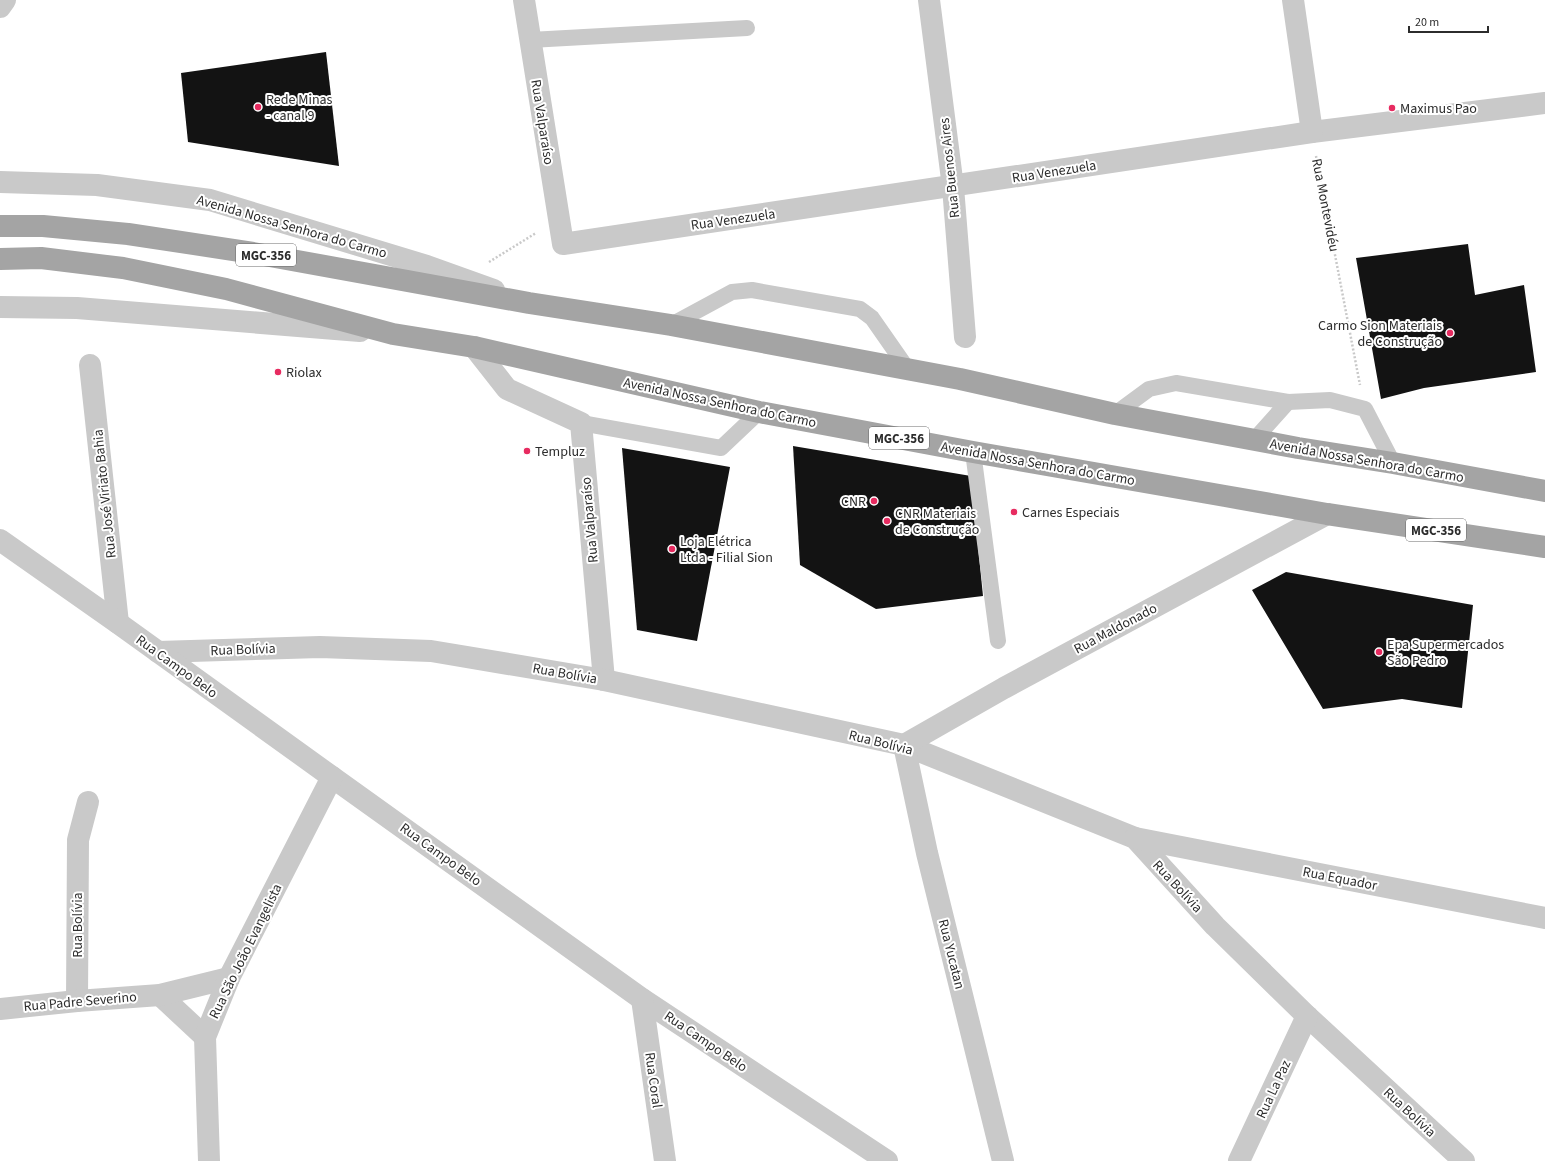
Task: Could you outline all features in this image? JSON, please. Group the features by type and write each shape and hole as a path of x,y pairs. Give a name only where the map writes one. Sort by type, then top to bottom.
{"main road":[{"name":"Avenida Nossa Senhora do Carmo","path":"0,226 43,226 128,234 253,253 529,303 671,325 960,380 1116,414 1254,440 1393,463 1545,491"},
{"name":"Avenida Nossa Senhora do Carmo","path":"0,259 41,258 123,268 226,289 393,334 474,347 759,412 973,452 1327,514 1545,547"}],"street":[{"path":"0,7 5,0"},
{"name":"Rua Valparaíso","path":"524,0 563,244"},
{"name":"Rua Buenos Aires","path":"928,0 953,186 965,337"},
{"path":"1294,0 1312,132"},
{"name":"Rua Venezuela","path":"563,244 1312,132 1545,103"},
{"name":"Avenida Nossa Senhora do Carmo","path":"0,182 97,185 210,200 427,266 529,303"},
{"name":"Avenida Nossa Senhora do Carmo","path":"0,307 77,308 393,334"},
{"path":"474,347 507,390 581,423"},
{"name":"Rua José Viriato Bahia","path":"90,365 118,622"},
{"name":"Rua Valparaíso","path":"581,423 604,680"},
{"name":"Rua Maldonado","path":"904,745 1004,688 1327,514"},
{"name":"Rua Campo Belo","path":"0,540 118,622 642,999 887,1161"},
{"name":"Rua Bolívia","path":"158,652 320,647 431,650 604,680 904,745 1135,838 1215,926 1307,1016 1464,1161"},
{"name":"Rua Yucatan","path":"904,745 927,852 1003,1161"},
{"name":"Rua São João Evangelista","path":"209,1161 205,1038 229,978 332,777"},
{"name":"Rua Bolívia","path":"77,1001 78,840 88,802"},
{"name":"Rua Equador","path":"1135,838 1545,918"},
{"name":"Rua Padre Severino","path":"0,1009 77,1001 160,995 229,978"},
{"path":"160,995 205,1038"},
{"name":"Rua Coral","path":"642,999 665,1161"},
{"name":"Rua La Paz","path":"1239,1161 1307,1016"}],"lane":[{"path":"530,40 747,28"},
{"path":"671,325 732,292 752,290 860,309 872,318 909,371"},
{"path":"1116,414 1149,389 1176,383 1288,402 1330,400 1365,409 1393,463"},
{"path":"1254,440 1288,402"},
{"path":"581,423 721,448 759,412"},
{"path":"973,452 998,641"}],"path":[{"name":"Rua Montevidéu","path":"1312,132 1365,409"},
{"path":"461,278 559,219"}],"building":[{"name":"Rede Minas - canal 9","path":"326,52 339,166 188,142 181,73"},
{"name":"Carmo Sion Materiais de Construção","path":"1468,244 1475,295 1524,285 1536,372 1424,388 1381,399 1356,258"},
{"name":"CNR Materiais de Construção","path":"793,446 971,476 983,596 876,609 800,565"},
{"name":"Loja Elétrica Ltda - Filial Sion","path":"622,448 730,467 697,641 637,630"},
{"name":"Epa Supermercados São Pedro","path":"1286,572 1473,605 1462,708 1402,699 1323,709 1252,590"}],"place":[{"name":"Rede Minas - canal 9","path":"258,107"},
{"name":"Maximus Pao","path":"1392,108"},
{"name":"Carmo Sion Materiais de Construção","path":"1450,333"},
{"name":"Riolax","path":"278,372"},
{"name":"Templuz","path":"527,451"},
{"name":"CNR","path":"874,501"},
{"name":"Carnes Especiais","path":"1014,512"},
{"name":"CNR Materiais de Construção","path":"887,521"},
{"name":"Loja Elétrica Ltda - Filial Sion","path":"672,549"},
{"name":"Epa Supermercados São Pedro","path":"1379,652"}]}
